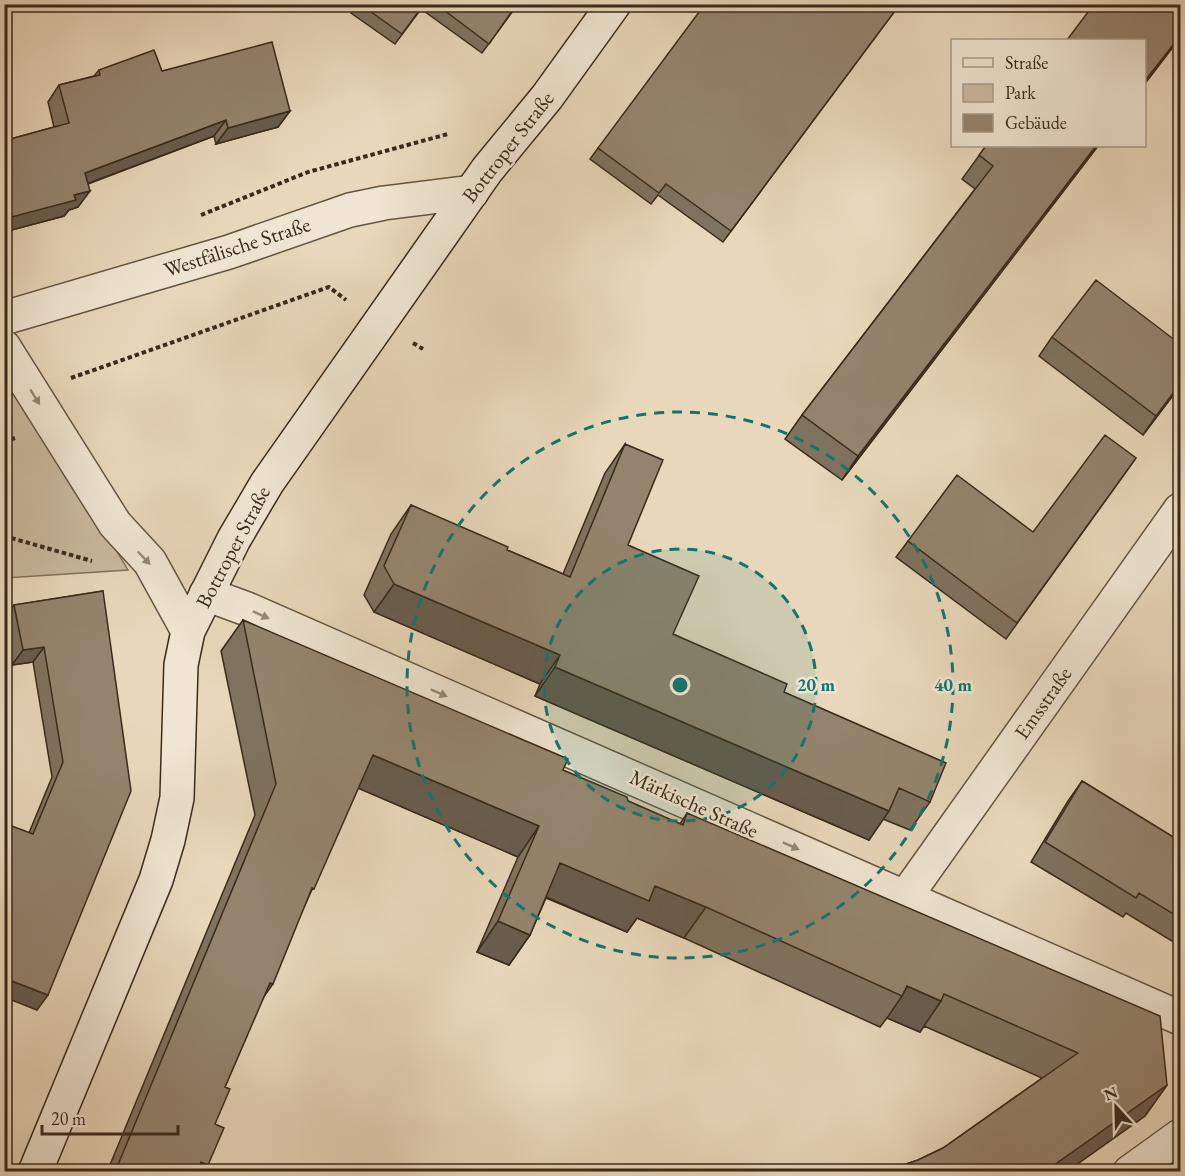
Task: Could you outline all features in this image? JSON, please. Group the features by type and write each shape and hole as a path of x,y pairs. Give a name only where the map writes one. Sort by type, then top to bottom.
{"street":[{"name":"Bottroper Straße","path":"35,1172 156,880 168,840 177,798 181,665 188,631 206,594 234,539 267,483 487,170 547,98 614,4"},
{"name":"Westfälische Straße","path":"4,318 230,252 350,210 384,202 472,192"},
{"path":"4,347 115,524 150,562 188,631"},
{"name":"Emsstraße","path":"906,896 1180,510"},
{"name":"Märkische Straße","path":"206,594 269,618 1180,1018"},
{"path":"1130,1172 1180,1136"}],"path":[{"path":"32,392 328,287 379,324 423,349"},
{"path":"4,536 93,561"}],"green space":[{"path":"5,362 128,570 5,578"}],"building":[{"path":"360,4 424,4 402,34"},
{"path":"436,4 517,4 489,44"},
{"path":"705,4 900,4 731,231 666,184 659,193 598,148"},
{"path":"1094,4 1180,4 1180,36 1146,79 1146,39 1068,39"},
{"path":"272,42 290,111 228,128 226,120 85,173 90,191 74,195 76,200 4,219 4,151 9,150 7,140 69,123 59,85 100,75 99,70 154,50 162,71"},
{"path":"985,147 1095,147 858,456 802,415 993,166 979,155"},
{"path":"1096,280 1180,344 1180,384 1156,416 1052,337"},
{"path":"1105,435 1136,458 1017,623 908,541 957,475 1033,532"},
{"path":"625,444 663,460 628,545 699,576 673,634 787,684 784,692 946,763 930,802 899,788 889,811 555,667 560,655 394,584 384,566 411,505 570,577"},
{"path":"103,591 131,791 48,995 4,978 4,823 33,834 63,762 44,647 23,650 14,605"},
{"path":"243,620 568,759 563,770 627,797 628,801 683,825 687,813 1160,1016 1167,1085 1044,1172 883,1172 918,1160 943,1148 1078,1053 944,994 941,1001 907,986 902,996 655,886 649,901 560,863 530,935 498,921 539,826 373,755 314,889 312,888 273,984 270,983 225,1087 230,1089 215,1124 224,1128 208,1165 201,1162 198,1172 115,1172 276,784"},
{"path":"1082,781 1173,837 1176,832 1180,834 1180,918 1139,893 1136,898 1045,842"},
{"path":"4,1074 11,1077 4,1091"}]}
